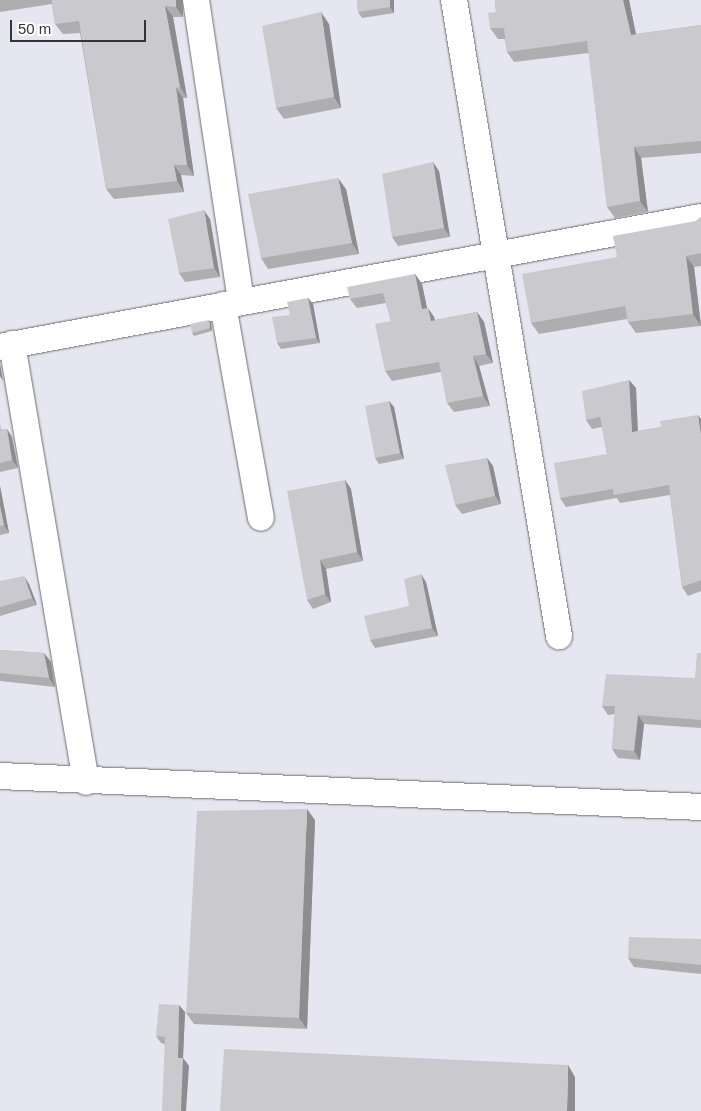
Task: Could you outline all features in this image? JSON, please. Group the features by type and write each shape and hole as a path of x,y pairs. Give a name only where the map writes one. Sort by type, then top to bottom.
{"street":[{"path":"196,0 232,304 261,518"},
{"path":"454,0 559,636"},
{"path":"86,782 6,345 701,217"},
{"path":"0,776 86,782 701,808"}],"shaded area":[{"path":"0,0 701,0 701,1111 0,1111"}],"building":[{"path":"52,0 176,0 176,7 165,6 180,87 176,88 187,165 174,165 177,181 106,189 79,21 55,24"},
{"path":"357,0 390,0 390,7 358,12"},
{"path":"495,0 623,0 631,35 701,25 701,141 634,147 640,201 607,207 587,41 507,52 504,28 490,28 488,13 496,12"},
{"path":"321,12 334,97 276,108 262,26"},
{"path":"433,162 444,228 392,237 382,174"},
{"path":"338,178 352,243 261,258 248,194"},
{"path":"204,210 214,268 179,273 168,219"},
{"path":"701,217 701,253 686,256 693,314 628,322 625,306 531,323 522,274 617,257 613,236 696,221"},
{"path":"415,274 422,309 428,308 431,321 477,312 486,354 473,356 483,396 447,403 439,362 385,371 375,324 391,321 383,293 350,299 347,287"},
{"path":"308,298 316,338 277,343 272,317 290,315 287,302"},
{"path":"209,320 210,328 192,333 190,324"},
{"path":"629,380 632,432 661,427 660,421 698,415 701,435 701,580 682,587 669,485 614,495 613,489 560,498 554,463 607,454 600,417 586,420 582,391"},
{"path":"389,401 400,453 375,458 365,406"},
{"path":"7,429 12,460 0,463 0,431"},
{"path":"487,458 495,496 455,505 445,465"},
{"path":"345,480 357,552 320,560 325,594 307,600 287,491"},
{"path":"0,506 4,525 0,526"},
{"path":"421,574 432,628 370,640 364,616 409,606 404,579"},
{"path":"24,576 32,598 0,607 0,581"},
{"path":"0,650 44,653 49,678 0,673"},
{"path":"697,653 701,653 701,720 638,715 634,751 612,749 615,706 602,706 606,674 695,678"},
{"path":"307,809 299,1018 186,1013 197,811"},
{"path":"629,937 701,939 701,965 628,958"},
{"path":"159,1004 179,1005 178,1058 183,1058 181,1111 162,1111 165,1037 156,1036"},
{"path":"224,1049 568,1065 567,1111 220,1111"}]}
